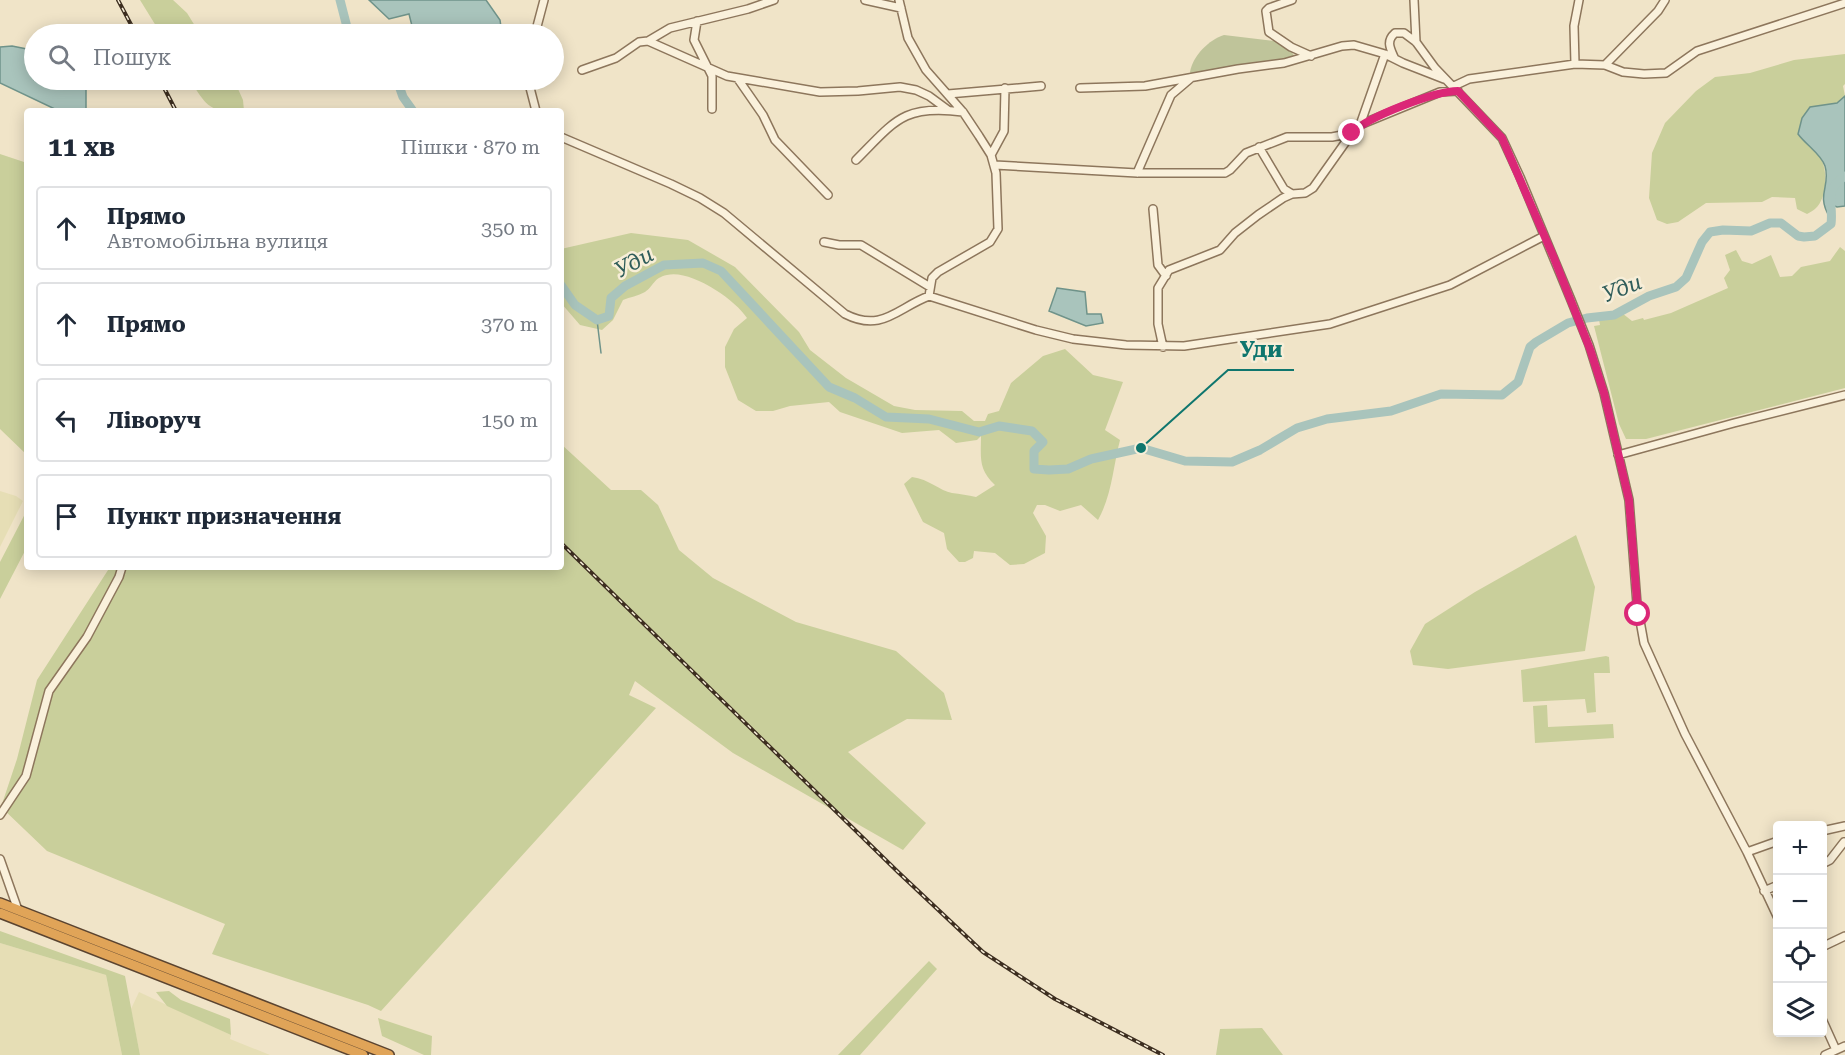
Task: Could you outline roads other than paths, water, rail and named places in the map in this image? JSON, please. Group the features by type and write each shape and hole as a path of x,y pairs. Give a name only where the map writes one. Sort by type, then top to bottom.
{"highway":[{"path":"0,903 389,1055"},
{"path":"0,914 363,1055"}],"street":[{"path":"538,24 544,0"},
{"path":"582,70 616,58 639,42 648,41 670,28 748,9 774,0"},
{"path":"865,0 900,4 908,38 926,70 963,112 995,165 998,229 990,242 938,272 932,278 929,296"},
{"path":"1292,0 1266,11 1269,32 1311,56"},
{"path":"1414,0 1416,42"},
{"path":"1575,64 1574,26 1579,0"},
{"path":"1605,65 1658,11 1665,0"},
{"path":"1163,347 1158,324 1158,288 1169,270 1220,250 1247,222 1292,194 1305,193 1313,188 1360,125 1440,92 1456,89 1469,79 1575,64 1605,65 1623,72 1666,73 1697,51 1845,3"},
{"path":"697,21 694,40 712,76 712,109"},
{"path":"1394,57 1389,44 1392,35 1398,32 1404,33 1416,42 1446,79 1502,138 1571,300 1589,345 1604,393 1629,500 1637,604 1644,643 1685,734 1747,852 1773,908"},
{"path":"648,41 738,79 820,92 858,92 900,87 916,90 929,96 948,110"},
{"path":"1080,88 1145,86 1284,63 1342,46 1354,45 1394,57 1403,63 1446,79"},
{"path":"1360,125 1385,54"},
{"path":"1137,173 1171,95 1194,77"},
{"path":"738,79 763,115 775,140 828,195"},
{"path":"948,94 1041,86"},
{"path":"991,155 1004,131 1005,88"},
{"path":"531,90 535,108"},
{"path":"856,160 903,116 915,111 963,112"},
{"path":"995,165 1137,173 1225,173 1246,153 1287,137 1332,137 1352,133"},
{"path":"564,138 671,184 716,208 845,314 855,319 874,322 885,319 929,296 1036,330 1073,339 1163,347 1217,342 1330,324 1450,285 1544,236"},
{"path":"1259,147 1284,189 1292,194"},
{"path":"1153,209 1158,265 1166,276"},
{"path":"824,242 838,245 861,245 930,287"},
{"path":"1618,455 1845,395"},
{"path":"0,815 26,776 49,691 87,637 121,570"},
{"path":"1827,830 1845,826"},
{"path":"1827,862 1844,842"},
{"path":"1747,852 1773,843"},
{"path":"0,859 18,910"},
{"path":"1764,891 1773,887"},
{"path":"1827,945 1845,936"},
{"path":"1827,1029 1836,1050 1845,1054"},
{"path":"1825,1055 1845,1046"}],"water":[{"path":"369,0 486,0 501,24 412,24 409,14 389,19"},
{"path":"0,47 24,48 24,90 86,90 86,108 53,108 0,83"},
{"path":"1845,96 1845,206 1837,207 1830,204 1829,216 1824,202 1825,166 1820,157 1798,134 1802,118 1810,107 1837,103"},
{"path":"1057,288 1085,292 1087,314 1101,314 1103,323 1086,326 1049,311"}],"waterway":[{"name":"Уди","path":"340,0 346,24"},
{"name":"Уди","path":"401,90 411,108"},
{"name":"Уди","path":"564,289 575,305 597,320 609,316 611,298 625,286 664,265 703,263 721,271 829,387 855,398 886,417 929,419 979,432 999,426 1032,431 1043,442 1034,451 1034,469 1068,469 1091,459 1141,448 1185,461 1232,462 1260,450 1297,428 1327,419 1391,411 1441,394 1502,395 1518,382 1530,347 1536,342 1568,323 1614,315 1649,296 1676,287 1686,278 1702,242 1710,232 1751,231 1770,223 1781,223 1798,236 1815,236 1831,224 1831,192 1845,176"},
{"path":"597,320 601,353"}],"railway":[{"path":"118,0 131,24"},
{"path":"165,90 174,108"},
{"path":"564,546 983,952 1055,999 1163,1055"}],"place":[{"name":"Уди","path":"1141,448"}]}
